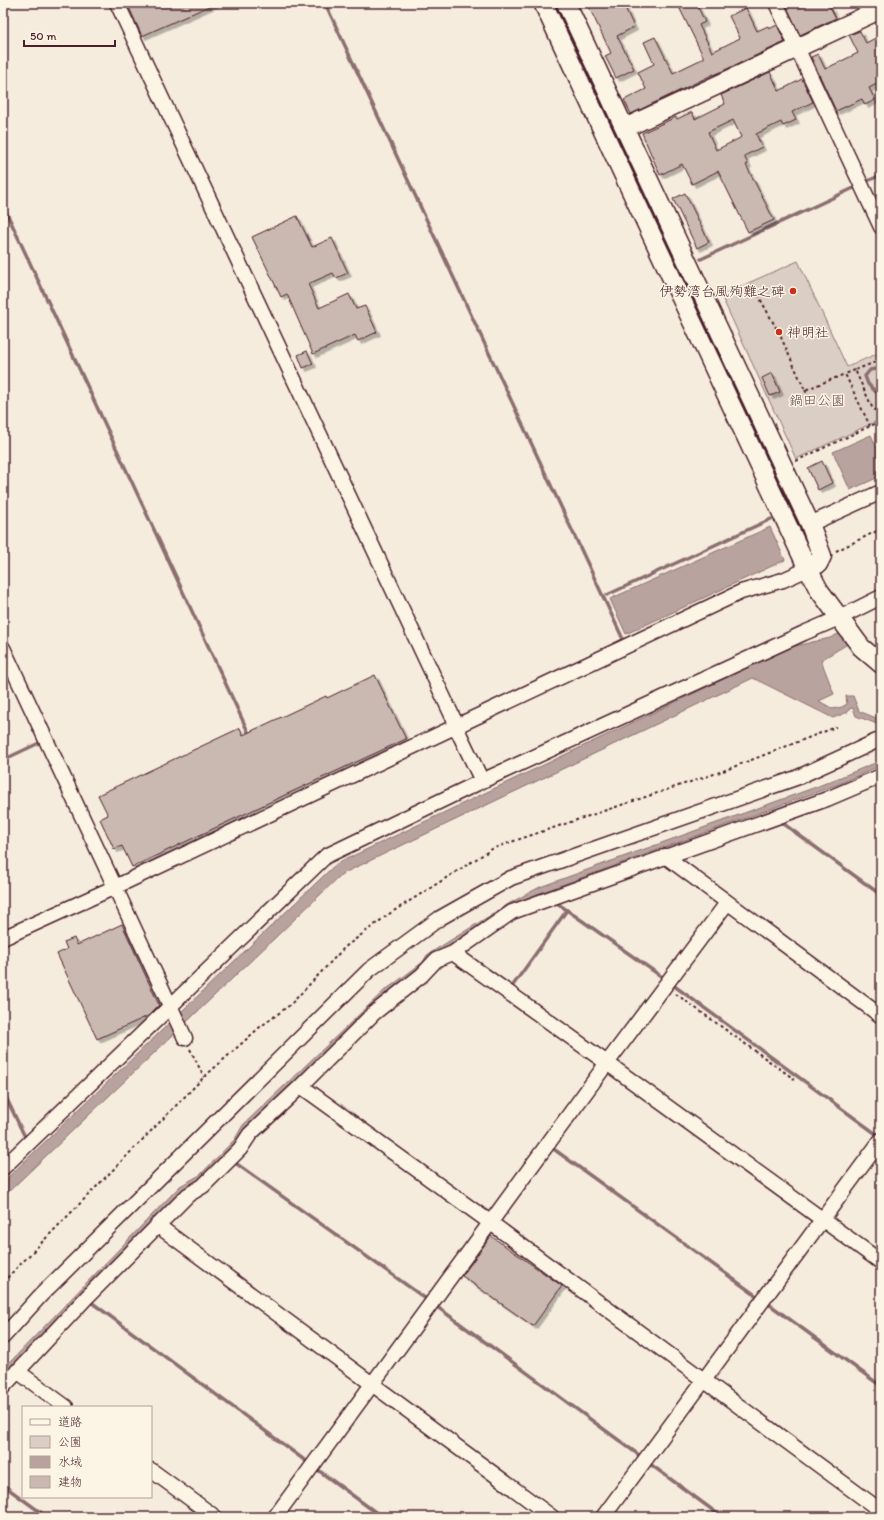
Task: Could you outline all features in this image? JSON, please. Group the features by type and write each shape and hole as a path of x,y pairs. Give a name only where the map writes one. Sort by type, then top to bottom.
{"street":[{"path":"117,3 482,781"},
{"path":"543,3 808,569 819,590 861,647 881,664"},
{"path":"3,938 116,887 741,592 783,580 818,564 822,556 810,524 566,3"},
{"path":"776,3 881,227"},
{"path":"625,128 881,9"},
{"path":"810,524 881,492"},
{"path":"3,1168 326,856 482,781 804,633 842,622 881,597"},
{"path":"3,648 116,887 184,1038"},
{"path":"3,1337 41,1295 369,970 440,918 511,878 796,778 881,739"},
{"path":"3,1387 157,1225 188,1195 203,1186 240,1149 250,1134 301,1086 374,1013 422,975 436,960 453,953 512,912 827,799 881,776"},
{"path":"665,856 881,1016"},
{"path":"275,1517 607,1063 727,903"},
{"path":"453,953 881,1262"},
{"path":"301,1086 490,1223 881,1511"},
{"path":"603,1517 881,1140"},
{"path":"157,1225 552,1517"},
{"path":"17,1371 65,1406"},
{"path":"152,1471 216,1517"}],"path":[{"path":"752,284 779,333 810,399"},
{"path":"805,390 881,360"},
{"path":"855,370 872,407 876,410 881,410"},
{"path":"845,374 870,426"},
{"path":"795,461 881,421"},
{"path":"822,556 839,551 881,529"},
{"path":"665,986 794,1079"},
{"path":"184,1038 204,1077"}],"green space":[{"name":"鍋田公園","path":"798,261 847,367 881,352 881,419 796,459 721,295"}],"water":[{"path":"871,435 881,457 881,476 850,490 833,452"},
{"path":"770,527 785,560 626,634 610,599"},
{"path":"846,630 851,642 821,660 834,694 819,701 833,709 847,704 846,696 853,696 859,711 881,720 881,730 877,724 856,716 853,708 849,709 848,712 833,718 753,678 342,874 3,1197 3,1182 336,864 791,647 830,638"},
{"path":"880,761 881,765 839,784 537,894 508,910 432,959 3,1381 3,1370 12,1360 180,1186 200,1175 235,1139 243,1125 386,989 423,962 427,955 510,903 540,887 816,787"}],"building":[{"path":"127,3 216,3 142,36"},
{"path":"587,3 623,3 634,27 617,36 634,69 616,78 605,56 611,53"},
{"path":"687,3 696,3 705,22 699,25 712,52 740,38 729,16 746,8 757,31 768,26 769,29 777,25 785,42 631,114 624,100 646,89 638,72 654,64 644,42 655,37 673,73 704,58 679,7"},
{"path":"785,3 799,3 800,7 808,3 828,3 836,18 800,35"},
{"path":"860,31 866,43 881,35 881,82 869,88 875,100 865,105 862,99 836,111 811,57 818,54 825,69 858,53 849,35"},
{"path":"770,72 779,91 802,79 813,102 792,112 796,120 783,126 781,122 756,134 762,147 744,156 748,164 746,165 774,220 748,232 718,171 692,184 682,164 660,175 642,133 676,117 677,119 692,112 695,119 725,104 721,95","holes":["733,120 741,137 716,150 708,132"]},
{"path":"685,193 709,242 697,248 673,199"},
{"path":"297,216 312,247 332,238 348,273 336,278 333,273 308,284 319,308 349,294 356,309 365,306 377,332 358,341 355,335 313,354 287,294 281,297 252,237"},
{"path":"307,351 313,364 303,368 298,355"},
{"path":"772,373 780,392 770,396 762,378"},
{"path":"822,461 832,483 818,490 808,468"},
{"path":"375,675 406,739 132,867 122,846 114,849 100,819 108,815 98,795 240,728 243,735"},
{"path":"122,924 159,1005 148,1016 97,1039 57,954 67,949 64,942 74,938 77,945"},
{"path":"491,1236 562,1286 533,1326 462,1276"}],"waterway":[{"path":"325,3 622,637"},
{"path":"863,183 881,175"},
{"path":"701,259 858,186"},
{"path":"3,205 250,736"},
{"path":"876,392 868,384 865,376 870,370 881,368"},
{"path":"607,595 771,519"},
{"path":"3,760 39,743"},
{"path":"781,822 881,895"},
{"path":"554,901 665,979"},
{"path":"511,988 567,910"},
{"path":"673,985 879,1136"},
{"path":"3,1091 26,1139"},
{"path":"555,1150 758,1297"},
{"path":"234,1162 429,1301"},
{"path":"91,1302 307,1462"},
{"path":"766,1302 881,1386"},
{"path":"436,1306 643,1458"},
{"path":"650,1464 722,1517"},
{"path":"318,1470 382,1517"},
{"path":"3,1485 47,1517"}],"place":[{"name":"伊勢湾台風殉難之碑","path":"793,291"},
{"name":"神明社","path":"779,332"}]}
